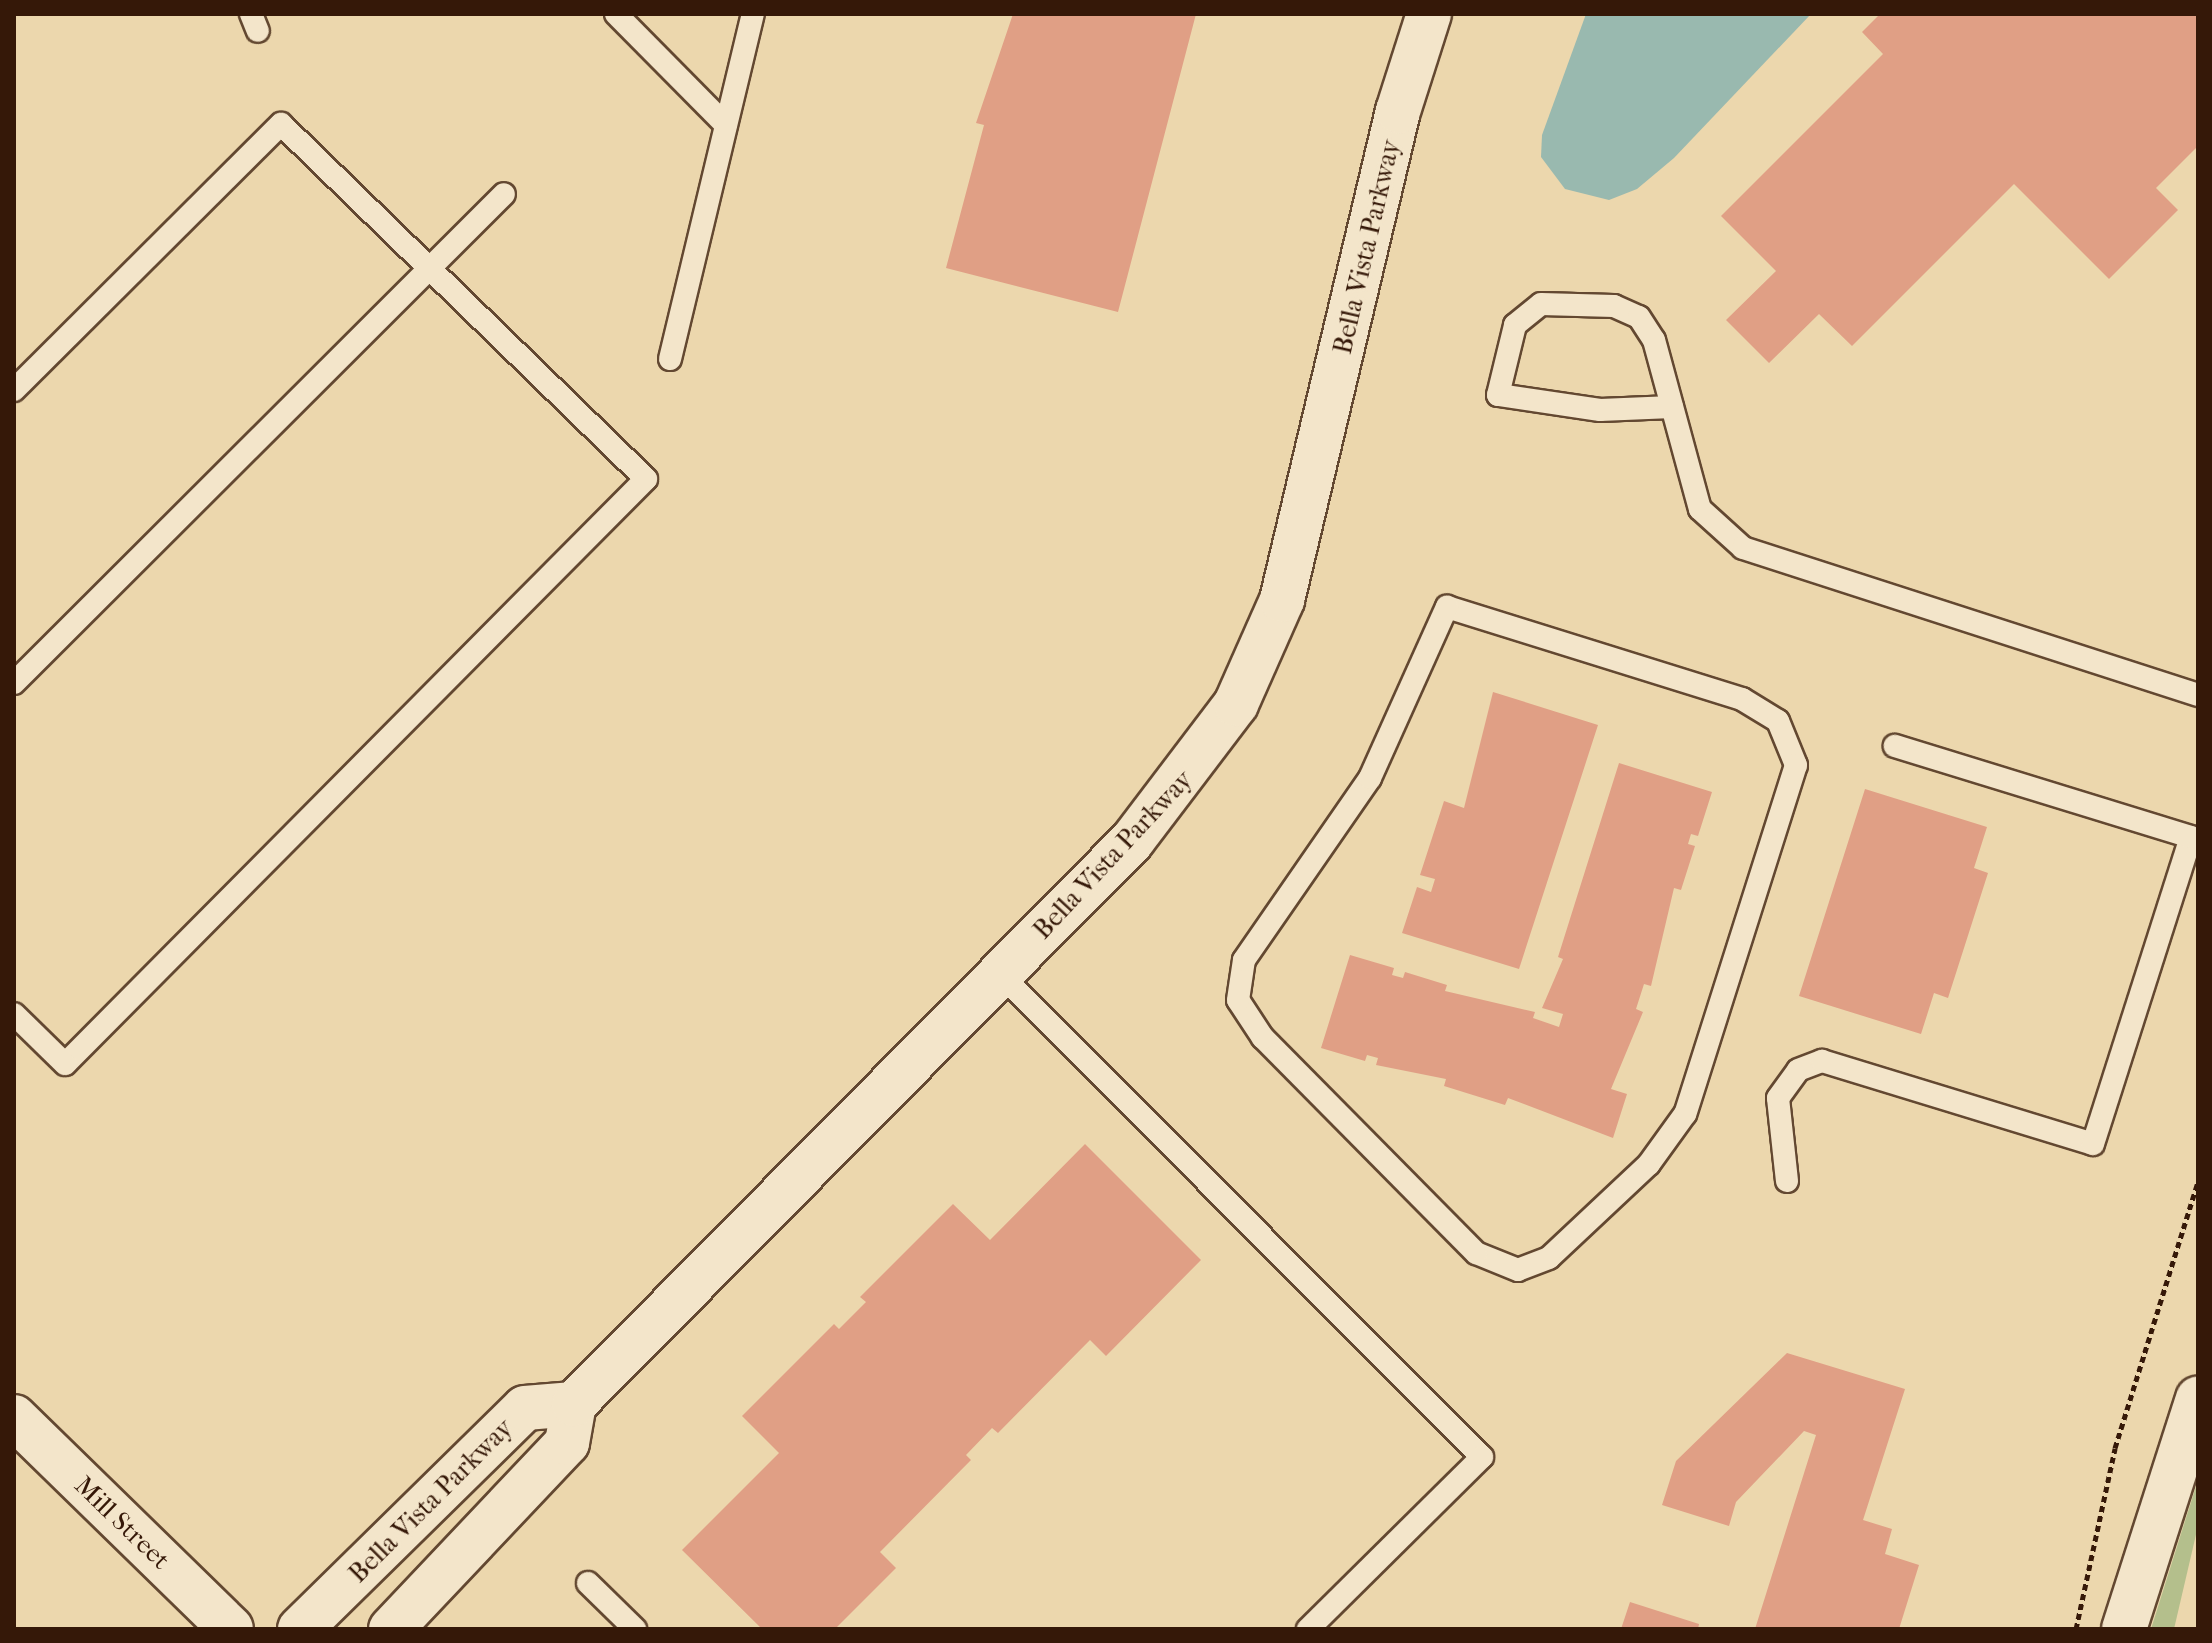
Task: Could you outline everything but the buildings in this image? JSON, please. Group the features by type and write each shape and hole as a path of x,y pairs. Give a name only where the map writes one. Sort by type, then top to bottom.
{"street":[{"name":"Bella Vista Parkway","path":"300,1629 525,1408 574,1404 1165,805 1256,663 1304,518 1398,111 1429,14"},
{"path":"2124,1629 2198,1399"},
{"path":"391,1629 567,1443 574,1404"},
{"name":"Mill Street","path":"14,1417 231,1629"}],"lane":[{"path":"616,14 726,125"},
{"path":"670,359 753,14"},
{"path":"14,390 281,124 432,266 646,479 65,1064 14,1014"},
{"path":"14,683 504,194"},
{"path":"1672,407 1600,410 1498,395 1515,325 1541,304 1628,310 1648,325 1672,407 1700,509 1743,548 2198,695"},
{"path":"1447,607 1742,699 1778,721 1796,765 1685,1114 1649,1164 1549,1258 1518,1270 1476,1253 1263,1038 1238,1000 1244,960 1370,778 1447,607"},
{"path":"1787,1181 1778,1098 1798,1070 1822,1061 2093,1144 2191,837 1895,746"},
{"path":"1000,974 1482,1457 1308,1629"},
{"path":"588,1583 635,1629"}],"path":[{"path":"2076,1629 2115,1448 2198,1181"}],"green space":[{"path":"2198,1480 2198,1526 2174,1629 2151,1629"}],"water":[{"path":"1586,14 1811,14 1674,158 1637,189 1609,200 1565,189 1541,157 1542,135"}]}
